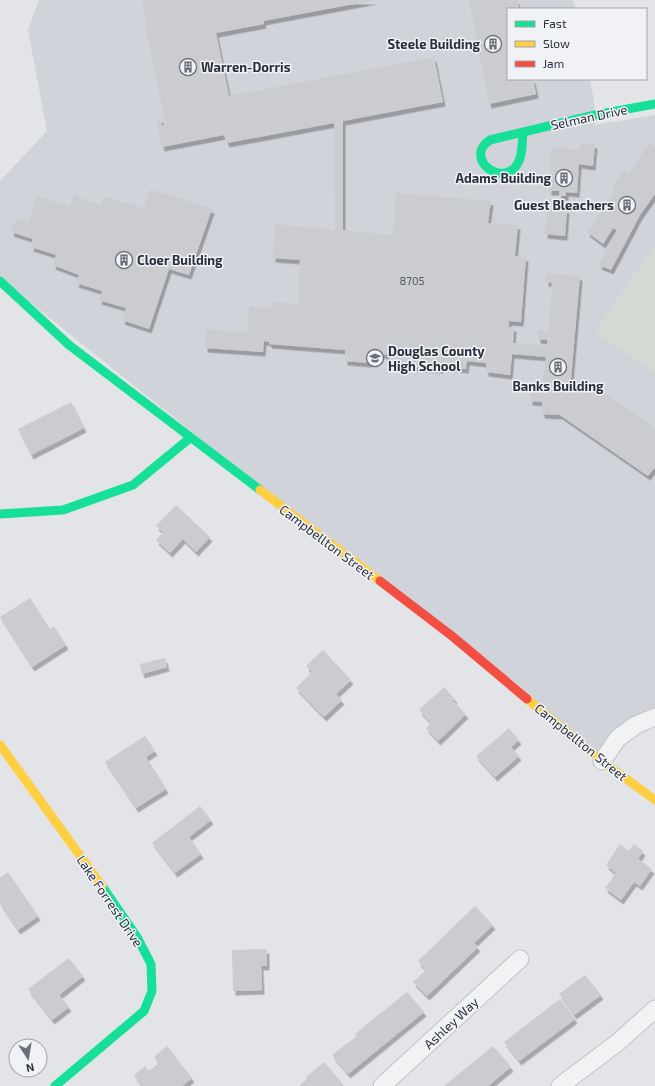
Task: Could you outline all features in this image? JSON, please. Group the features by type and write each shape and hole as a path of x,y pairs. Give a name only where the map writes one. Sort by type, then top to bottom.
{"street":[{"name":"Selman Drive","path":"524,132 521,152 515,168 501,173 490,171 480,156 481,149 486,142 495,138 595,115 655,104"},
{"name":"Campbellton Street","path":"0,282 69,345 452,636 602,761 655,800"},
{"path":"0,514 63,510 133,485 190,438"},
{"path":"602,761 618,738 636,725 655,717"},
{"name":"Lake Forrest Drive","path":"0,744 113,902 137,937 151,964 152,991 144,1011 55,1086"},
{"name":"Ashley Way","path":"382,1086 520,959"},
{"path":"560,1086 617,1043 655,1009"}],"shaded area":[{"name":"Douglas County High School","path":"39,0 573,0 575,8 507,8 507,80 590,80 594,100 595,125 655,115 655,717 602,761 0,278 0,181 47,131 28,30"},
{"path":"655,244 655,373 595,332"}],"building":[{"path":"142,0 375,0 263,21 264,24 216,33 229,96 434,57 443,102 343,121 343,230 393,235 396,193 491,201 488,223 518,225 515,256 526,257 521,322 509,321 509,327 514,327 513,343 547,346 547,340 538,339 538,330 549,331 552,283 546,282 546,273 580,276 570,390 575,393 584,378 655,428 655,467 648,476 560,415 542,414 542,402 530,401 531,386 542,387 546,357 512,354 510,375 486,372 486,363 467,361 466,369 441,366 441,369 414,367 414,365 390,363 389,355 370,353 369,363 345,361 345,350 269,344 269,342 264,341 263,352 205,348 206,329 248,333 249,306 271,309 272,302 298,304 300,260 273,258 275,224 335,230 334,123 227,143 224,135 162,147 156,119 161,118 162,126 166,125 145,25 147,25"},
{"name":"Steele Building","path":"469,0 517,0 519,8 507,8 507,80 533,80 536,94 489,104"},
{"name":"Adams Building","path":"581,143 595,144 593,166 579,164 577,193 566,192 566,196 559,196 559,191 549,191 551,147 580,150"},
{"name":"Guest Bleachers","path":"649,143 655,147 655,194 640,215 611,270 599,265 617,230 613,228 603,244 587,232 616,189 612,186 624,170 629,173"},
{"name":"Cloer Building","path":"150,189 212,209 189,275 169,269 149,329 122,320 126,308 99,300 102,291 76,283 79,275 53,265 56,255 31,247 33,239 11,232 16,219 29,222 36,196 70,207 74,195 101,205 103,196 144,208"},
{"path":"547,208 567,209 565,236 545,234"},
{"path":"71,402 84,428 31,455 18,429"},
{"path":"176,505 210,537 196,552 183,539 170,553 156,540 163,532 156,526"},
{"path":"30,598 50,629 54,626 66,645 32,667 0,617"},
{"path":"323,650 351,680 336,694 342,700 324,717 296,688 312,672 306,666"},
{"path":"165,658 167,667 142,674 140,664"},
{"path":"444,687 455,699 453,701 466,714 438,741 426,728 431,723 419,710"},
{"path":"509,728 519,740 511,747 519,756 495,777 476,756"},
{"path":"145,736 155,751 146,757 166,789 136,808 105,762"},
{"path":"200,806 211,820 189,837 201,854 175,873 152,843"},
{"path":"620,844 629,851 634,844 643,851 638,859 652,869 640,886 634,882 621,900 605,888 616,873 606,865"},
{"path":"8,872 38,916 18,930 0,904 0,878"},
{"path":"475,906 493,925 474,943 478,947 427,996 413,982 426,970 418,961"},
{"path":"267,949 267,966 261,966 262,990 233,991 232,950"},
{"path":"69,958 83,976 59,995 69,1007 52,1020 28,989"},
{"path":"585,975 601,995 574,1015 559,994"},
{"path":"407,992 424,1012 348,1074 332,1055 357,1036 355,1034"},
{"path":"560,999 575,1019 519,1061 504,1042"},
{"path":"167,1046 192,1078 182,1086 142,1086 134,1075 145,1066 149,1071 159,1063 154,1057"},
{"path":"493,1046 511,1067 488,1086 444,1086"},
{"path":"324,1062 343,1084 341,1086 299,1086 307,1079 306,1077"}],"traffic: fast":[{"path":"523,132 523,136 521,156 512,171 504,173 496,172 488,168 483,162 481,155 483,147 490,140 595,115 655,104"},
{"path":"0,281 69,345 260,490"},
{"path":"0,514 63,510 133,485 190,438"},
{"path":"55,1086 144,1011 152,991 151,964 137,937 102,886"}],"traffic: slow":[{"path":"260,490 380,581"},
{"path":"527,699 602,761 655,800"},
{"path":"0,745 102,886"}],"traffic: jam":[{"path":"380,581 452,636 527,699"}],"place":[{"name":"Steele Building","path":"493,44"},
{"name":"Warren-Dorris","path":"188,67"},
{"name":"Adams Building","path":"564,178"},
{"name":"Guest Bleachers","path":"627,205"},
{"name":"Cloer Building","path":"124,260"},
{"name":"Douglas County High School","path":"375,358"},
{"name":"Banks Building","path":"558,367"}]}
